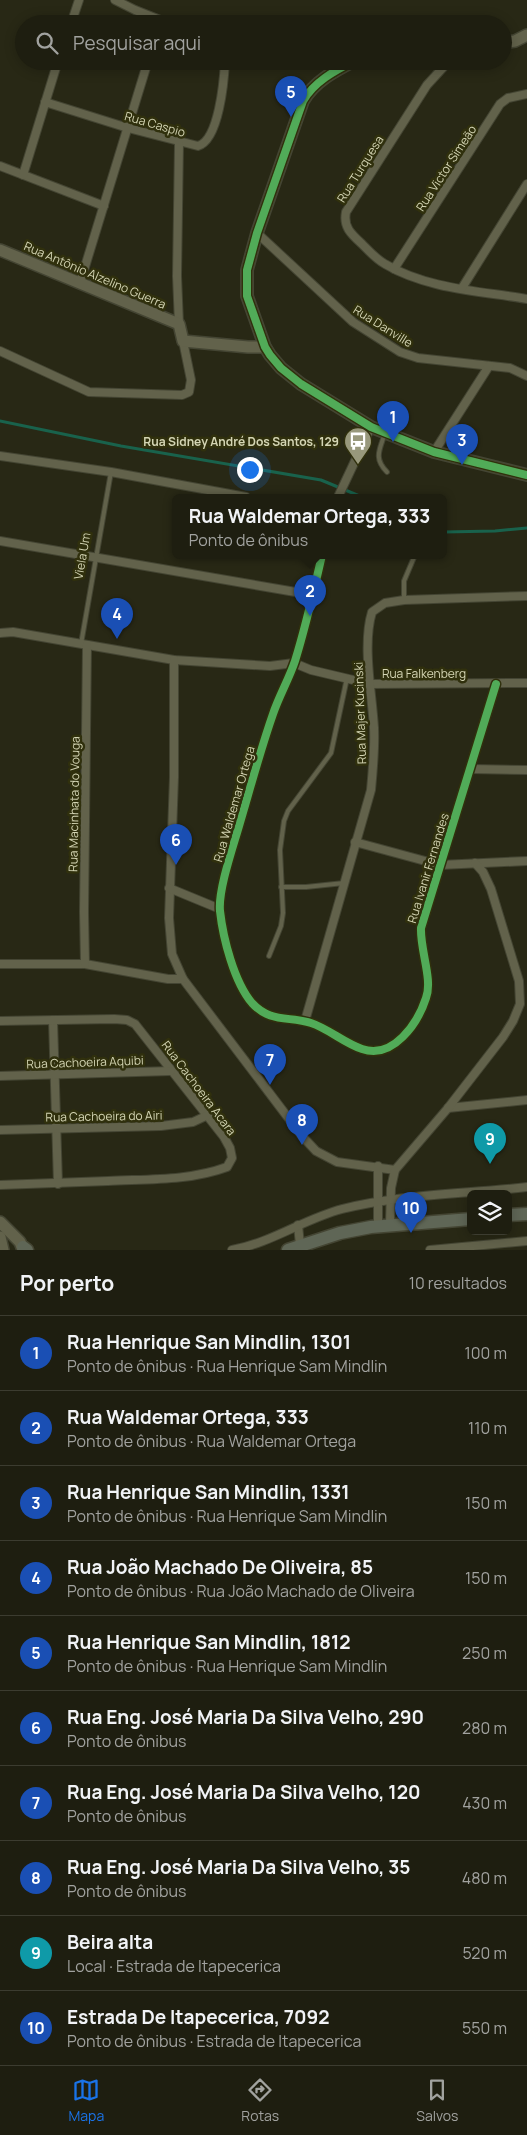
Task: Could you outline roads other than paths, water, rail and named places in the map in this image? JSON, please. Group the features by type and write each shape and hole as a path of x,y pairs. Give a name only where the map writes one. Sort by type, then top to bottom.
{"main road":[{"path":"512,1215 527,1214"},
{"path":"294,1248 340,1234 384,1225 467,1219"}],"street":[{"path":"74,15 79,0"},
{"path":"115,0 145,15"},
{"path":"512,42 527,35"},
{"path":"24,175 55,70"},
{"path":"80,283 145,70"},
{"name":"Rua Caspio","path":"45,102 179,143 198,146 207,141 217,117 224,70"},
{"path":"339,70 320,81 303,101 256,233 246,282 248,296 265,347 275,362 301,384 371,427 434,452 527,475"},
{"name":"Rua Turquesa","path":"441,70 427,85 346,212 346,224 350,234 375,257 418,279 527,299"},
{"name":"Rua Victor Simeão","path":"394,268 500,104 508,98 527,94"},
{"path":"0,351 89,392 182,395 189,392 191,380 179,324 177,297 179,143"},
{"path":"0,166 104,206"},
{"path":"462,288 527,184"},
{"name":"Rua Danville","path":"256,233 353,322 400,352 418,358 510,368 527,376"},
{"name":"Rua Antônio Alzelino Guerra","path":"0,250 179,324"},
{"path":"183,341 265,347"},
{"path":"434,452 489,366"},
{"path":"339,494 371,427"},
{"path":"0,456 111,472 230,494"},
{"path":"0,541 313,595"},
{"name":"Rua Waldemar Ortega","path":"305,1021 275,1018 253,1004 245,993 236,974 228,948 220,909 226,872 256,768 273,714 294,663 321,559"},
{"name":"Rua Majer Kucinski","path":"305,1021 355,842 366,811 374,763 369,627 372,612 385,603 404,600 527,596"},
{"path":"0,633 13,632 174,660 270,666 294,663"},
{"name":"Rua Macinhata do Vouga","path":"84,644 84,912 86,964"},
{"path":"174,660 174,777 169,888 169,938 176,965 183,979 286,1117 316,1151 337,1162 378,1166 394,1170"},
{"name":"Rua Falkenberg","path":"294,663 370,684 527,684"},
{"name":"Rua Ivanir Fernandes","path":"305,1021 360,1049 368,1051 383,1049 406,1036 417,1020 428,990 421,946 421,928 496,684"},
{"path":"470,769 527,770"},
{"path":"355,842 440,865 527,861"},
{"path":"384,1225 392,1199 394,1170 448,1108 503,1037 514,1021 520,1004 519,982 493,896 483,872 475,863"},
{"path":"169,888 220,909"},
{"path":"0,964 86,964 183,979"},
{"path":"54,1020 58,1184"},
{"name":"Rua Cachoeira Acara","path":"0,1021 127,1020 141,1030 171,1071 208,1115 230,1148 232,1158 227,1167 210,1173 168,1179 58,1184 0,1184"},
{"name":"Rua Cachoeira Aquibi","path":"0,1076 171,1071"},
{"path":"448,1108 527,1100"},
{"name":"Rua Cachoeira do Airi","path":"0,1130 168,1126 193,1122 208,1115"},
{"path":"378,1166 377,1202 384,1225"},
{"path":"232,1250 245,1248 325,1214 377,1202 527,1187"},
{"path":"0,1222 24,1249"},
{"path":"294,1248 298,1225"},
{"path":"0,1237 3,1250"},
{"path":"430,1250 488,1248 527,1241"}],"lane":[{"path":"385,433 378,459 380,465 387,472"},
{"name":"Viela Um","path":"84,644 111,472"},
{"path":"404,600 404,582 413,559"},
{"path":"269,956 281,926 283,913 280,850 284,821 288,811 331,753 347,678"},
{"path":"281,886 306,887 344,883"}],"waterway":[{"path":"0,421 121,446 321,480 355,494"},
{"path":"447,532 527,528"}],"place":[{"name":"Rua Henrique San Mindlin, 1812","path":"291,117"},
{"name":"Rua Henrique San Mindlin, 1301","path":"393,442"},
{"name":"Rua Sidney André Dos Santos, 129","path":"358,465"},
{"name":"Rua Henrique San Mindlin, 1331","path":"462,465"},
{"name":"Rua Waldemar Ortega, 333","path":"310,616"},
{"name":"Rua João Machado De Oliveira, 85","path":"117,639"},
{"name":"Rua Eng. José Maria Da Silva Velho, 290","path":"176,865"},
{"name":"Rua Eng. José Maria Da Silva Velho, 120","path":"270,1085"},
{"name":"Rua Eng. José Maria Da Silva Velho, 35","path":"302,1145"},
{"name":"Beira alta","path":"490,1164"},
{"name":"Estrada De Itapecerica, 7092","path":"411,1233"}]}
